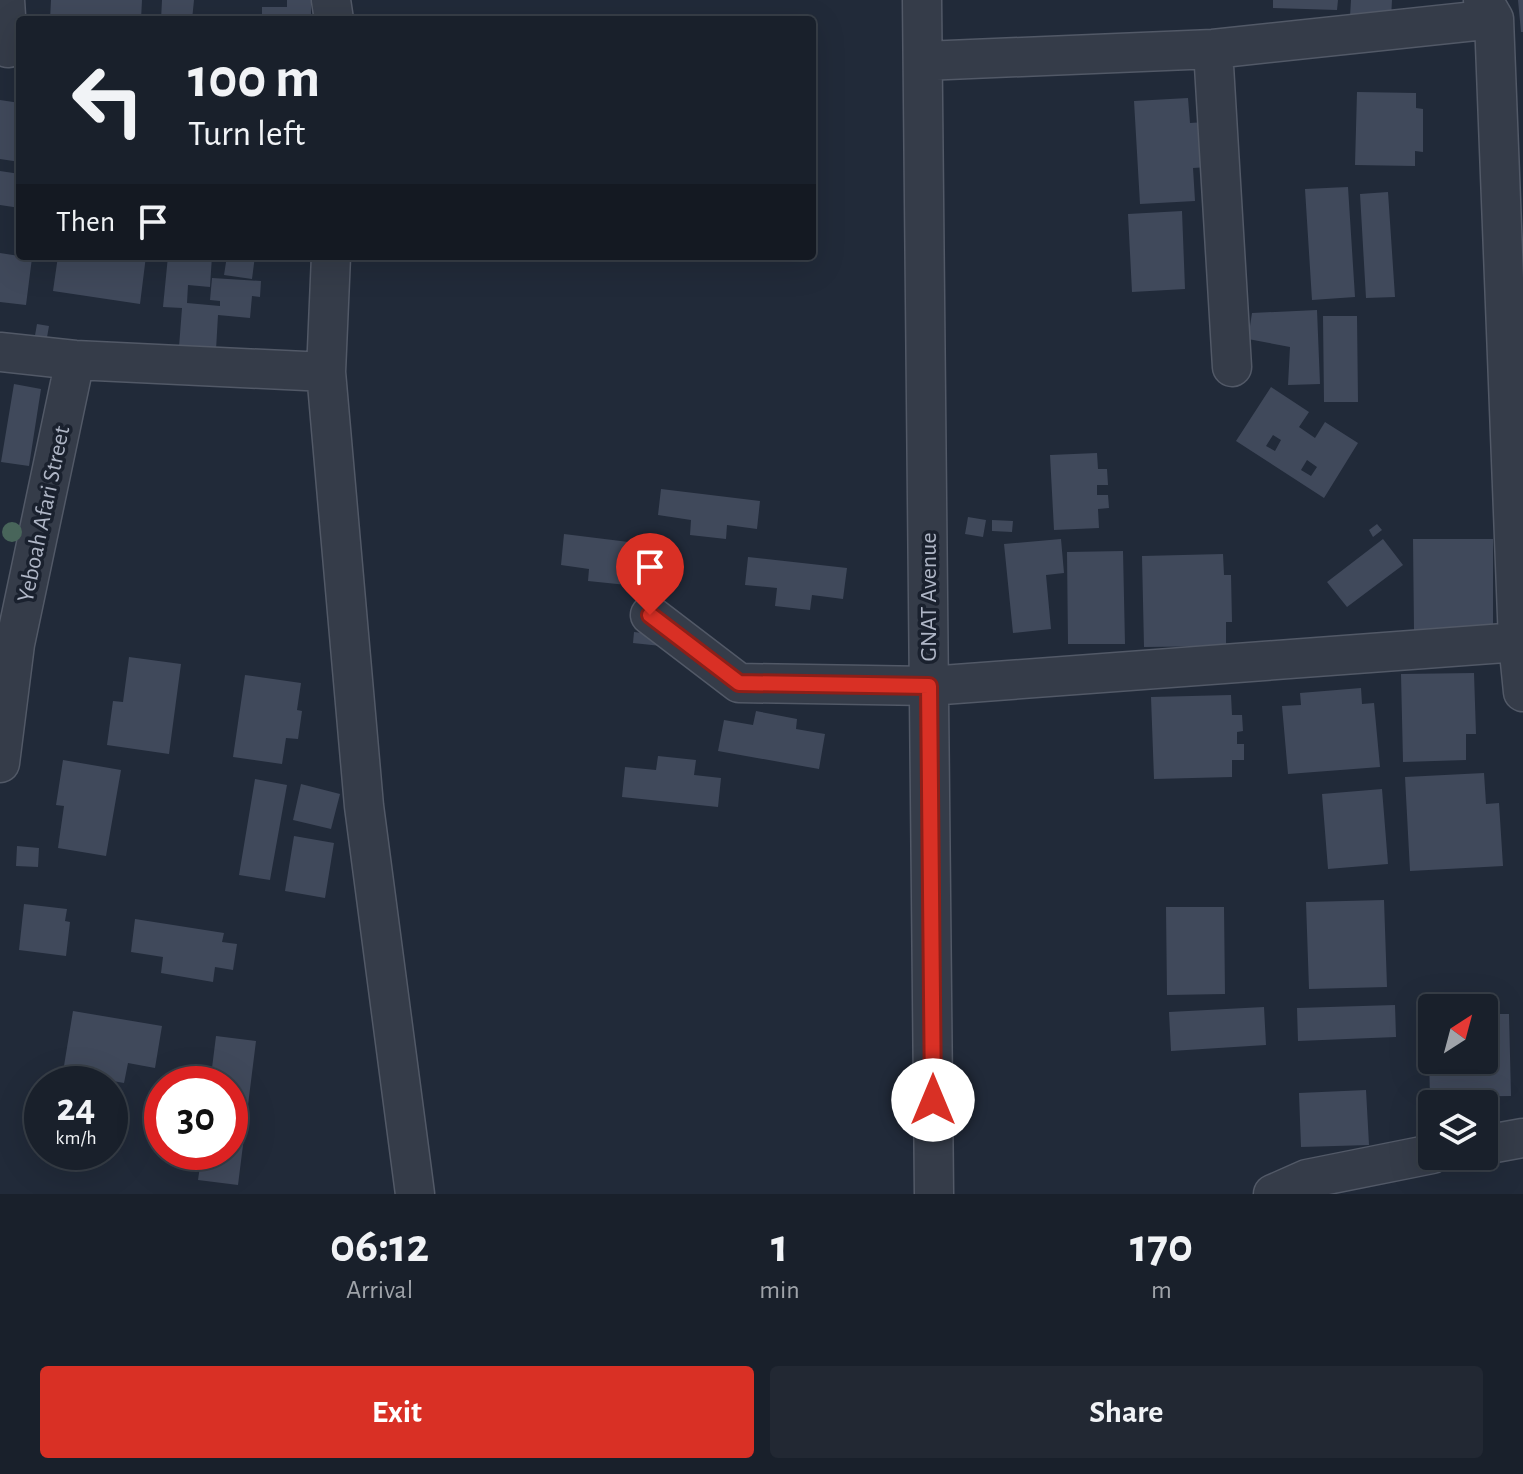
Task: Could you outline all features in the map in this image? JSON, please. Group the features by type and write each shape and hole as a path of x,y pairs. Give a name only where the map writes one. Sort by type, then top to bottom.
{"street":[{"path":"5,0 9,48"},
{"name":"GNAT Avenue","path":"922,0 934,1194"},
{"path":"924,61 1213,49 1488,9 1518,642 1523,692"},
{"path":"1213,49 1232,367"},
{"path":"331,260 326,372 364,806 415,1194"},
{"path":"0,352 75,360 326,372"},
{"name":"Yeboah Afari Street","path":"0,763 7,644 75,360"},
{"path":"650,615 739,683 929,686 1518,642"},
{"path":"1498,1142 1523,1138"},
{"path":"1273,1194 1307,1179 1418,1157"}],"building":[{"path":"51,0 142,0 141,16 50,16"},
{"path":"162,0 194,0 192,16 161,16"},
{"path":"287,0 311,0 311,16 262,16 262,7 287,7"},
{"path":"1273,0 1338,0 1337,10 1273,8"},
{"path":"1351,0 1392,0 1391,19 1350,17"},
{"path":"1518,0 1523,0 1523,32 1521,32"},
{"path":"1357,92 1416,93 1416,108 1423,109 1423,152 1415,151 1415,166 1355,165"},
{"path":"1188,98 1190,123 1205,122 1208,167 1193,168 1195,201 1140,204 1134,101"},
{"path":"0,100 16,102 16,161 0,159"},
{"path":"0,171 16,173 16,207 0,205"},
{"path":"1348,187 1355,297 1312,300 1305,189"},
{"path":"1388,192 1395,297 1366,298 1360,194"},
{"path":"1182,211 1185,289 1132,292 1128,214"},
{"path":"0,253 16,256 16,260 32,260 26,305 0,302"},
{"path":"57,260 146,260 140,304 53,291"},
{"path":"168,260 212,260 210,287 188,285 187,303 220,306 220,301 210,300 212,278 261,281 260,297 252,296 250,318 218,315 216,350 179,347 182,308 163,307"},
{"path":"226,260 254,260 252,279 224,275"},
{"path":"1317,310 1320,384 1288,385 1290,347 1248,339 1252,313"},
{"path":"1323,316 1357,316 1358,402 1324,402"},
{"path":"37,324 49,326 46,343 34,341"},
{"path":"14,384 41,389 29,466 1,462"},
{"path":"1271,387 1309,412 1299,427 1315,438 1325,422 1358,443 1324,498 1236,441","holes":["1273,435 1281,440 1275,451 1266,446","1307,460 1317,467 1311,476 1301,470"]},
{"path":"1097,453 1098,469 1107,469 1108,485 1097,485 1097,495 1108,495 1109,508 1098,509 1099,528 1054,530 1050,455"},
{"path":"661,489 760,501 757,529 727,525 726,539 690,535 691,520 658,515"},
{"path":"968,517 986,520 983,537 965,534"},
{"path":"992,520 1013,521 1012,532 992,531"},
{"path":"1377,524 1382,530 1373,537 1369,530"},
{"path":"564,534 661,546 658,571 629,568 627,585 588,581 589,569 561,565"},
{"path":"1061,539 1064,573 1046,575 1051,629 1013,633 1004,544"},
{"path":"1383,539 1403,565 1347,607 1327,582"},
{"path":"1413,539 1493,539 1493,631 1414,631"},
{"path":"1123,551 1125,644 1068,644 1067,552"},
{"path":"1223,554 1224,575 1231,575 1232,622 1226,622 1226,646 1144,647 1142,556"},
{"path":"748,557 847,568 843,599 812,595 810,610 775,606 777,588 745,585"},
{"path":"634,632 662,635 661,646 633,643"},
{"path":"129,657 181,664 169,754 107,745 113,701 123,702"},
{"path":"1474,673 1476,734 1466,734 1466,760 1403,762 1401,674"},
{"path":"245,675 301,683 297,710 302,711 298,739 286,738 282,764 233,757"},
{"path":"1361,688 1362,704 1374,703 1380,767 1288,774 1282,706 1301,705 1300,693"},
{"path":"1231,695 1232,715 1242,715 1243,731 1237,732 1237,744 1244,744 1244,760 1232,760 1232,777 1154,779 1151,697"},
{"path":"756,711 797,719 796,729 825,734 819,769 718,751 724,720 753,725"},
{"path":"658,756 696,760 694,775 721,778 718,807 622,797 625,767 656,770"},
{"path":"63,760 121,770 106,856 58,848 64,806 56,805"},
{"path":"1484,773 1486,804 1499,803 1503,866 1410,871 1405,777"},
{"path":"255,779 287,785 270,880 239,875"},
{"path":"301,784 340,794 331,829 293,820"},
{"path":"1382,789 1388,864 1328,869 1322,794"},
{"path":"294,836 334,843 325,898 285,891"},
{"path":"17,846 39,848 38,867 16,866"},
{"path":"1384,900 1387,987 1309,989 1306,902"},
{"path":"24,904 67,909 65,921 70,922 66,956 19,950"},
{"path":"1166,907 1224,907 1225,994 1167,995"},
{"path":"135,919 224,933 222,942 237,944 233,970 215,967 213,982 161,973 163,957 131,952"},
{"path":"1395,1005 1396,1037 1298,1041 1297,1008"},
{"path":"1264,1007 1266,1045 1171,1051 1169,1012"},
{"path":"73,1011 162,1026 155,1066 128,1063 127,1066 64,1066"},
{"path":"1498,1014 1509,1014 1511,1096 1498,1096 1498,1090 1430,1090 1429,1074 1498,1074"},
{"path":"216,1036 256,1041 248,1105 248,1066 212,1066"},
{"path":"1366,1090 1369,1145 1301,1147 1299,1093"},
{"path":"199,1170 240,1170 238,1185 198,1180"}],"route":[{"path":"650,615 739,683 929,686 933,1100"}]}
